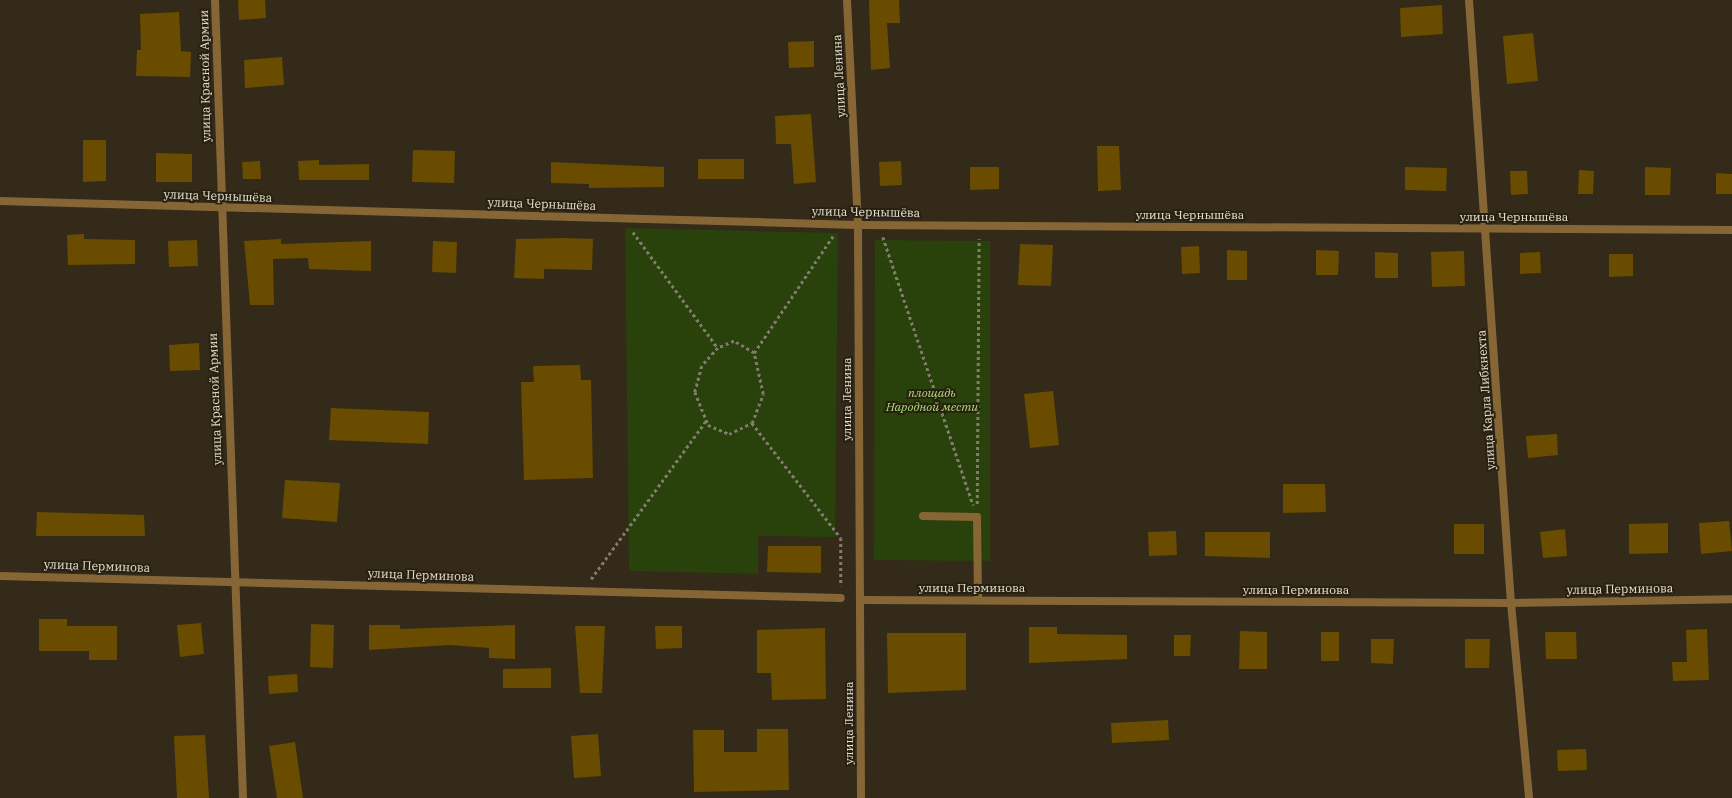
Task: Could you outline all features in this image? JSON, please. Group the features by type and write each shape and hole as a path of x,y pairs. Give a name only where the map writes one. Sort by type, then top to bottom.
{"street":[{"name":"улица Красной Армии","path":"215,0 234,582 243,798"},
{"name":"улица Ленина","path":"847,0 858,225 862,798"},
{"name":"улица Карла Либкнехта","path":"1469,0 1488,230 1511,602 1529,798"},
{"name":"улица Чернышёва","path":"0,201 858,225 1488,230 1732,230"},
{"path":"923,516 977,517 978,600"},
{"name":"улица Перминова","path":"0,576 841,598"},
{"name":"улица Перминова","path":"860,600 1511,602 1732,599"}],"path":[{"path":"623,218 718,348"},
{"path":"754,353 734,341 718,348 702,366 695,392 706,421 729,434 752,423 763,394 754,353 841,224"},
{"path":"879,225 977,517"},
{"path":"977,517 979,226"},
{"path":"582,591 706,421"},
{"path":"752,423 841,538 841,598"}],"green space":[{"path":"625,228 838,233 835,537 758,536 758,574 629,571"},
{"name":"площадь Народной мести","path":"875,240 990,241 990,561 874,560"}],"building":[{"path":"238,0 265,0 266,18 239,20"},
{"path":"869,0 899,0 900,23 887,23 890,68 871,70"},
{"path":"1442,5 1443,34 1401,37 1400,8"},
{"path":"179,12 181,51 191,52 190,77 136,76 137,50 141,50 140,14"},
{"path":"1533,33 1538,81 1507,84 1503,36"},
{"path":"814,41 814,67 789,68 788,42"},
{"path":"282,57 284,85 245,88 244,60"},
{"path":"811,114 816,182 794,184 791,144 776,144 775,116"},
{"path":"83,140 106,140 106,181 83,182"},
{"path":"1097,146 1119,146 1121,190 1098,191"},
{"path":"413,150 455,151 454,183 412,182"},
{"path":"156,153 192,154 192,182 156,182"},
{"path":"698,159 744,159 744,179 698,179"},
{"path":"319,160 319,165 369,164 369,180 299,180 298,161"},
{"path":"260,161 261,179 243,179 242,162"},
{"path":"901,161 902,185 880,186 879,162"},
{"path":"551,162 664,167 664,187 589,188 589,184 551,183"},
{"path":"970,167 999,167 999,189 970,190"},
{"path":"1405,167 1447,168 1446,191 1405,190"},
{"path":"1645,167 1671,168 1670,195 1645,195"},
{"path":"1579,170 1594,171 1593,194 1578,194"},
{"path":"1510,171 1527,171 1528,194 1511,195"},
{"path":"1716,173 1732,174 1732,194 1716,194"},
{"path":"84,234 84,239 135,240 135,264 68,265 67,235"},
{"path":"281,239 281,244 371,241 371,271 309,269 308,258 273,259 274,305 250,305 244,241"},
{"path":"516,239 593,239 592,270 544,269 544,279 514,278"},
{"path":"197,240 198,266 169,267 168,241"},
{"path":"433,241 457,242 456,273 432,272"},
{"path":"1020,244 1053,245 1051,286 1018,285"},
{"path":"1199,246 1200,273 1182,274 1181,247"},
{"path":"1227,250 1247,251 1247,280 1227,280"},
{"path":"1316,250 1339,251 1338,275 1316,275"},
{"path":"1464,251 1465,286 1432,287 1431,252"},
{"path":"1375,252 1398,253 1398,278 1375,278"},
{"path":"1540,252 1541,273 1520,274 1520,253"},
{"path":"1609,254 1633,254 1633,276 1609,277"},
{"path":"199,343 200,370 170,371 169,345"},
{"path":"580,365 581,380 591,380 593,478 524,480 521,382 534,382 533,366"},
{"path":"1053,391 1059,445 1030,448 1024,394"},
{"path":"331,408 429,412 428,444 329,440"},
{"path":"1557,434 1558,455 1528,458 1526,436"},
{"path":"285,480 340,483 337,522 282,518"},
{"path":"1283,484 1325,484 1326,512 1283,513"},
{"path":"37,512 144,515 145,536 36,536"},
{"path":"1729,521 1732,551 1701,554 1699,523"},
{"path":"1668,523 1668,553 1629,554 1629,524"},
{"path":"1454,524 1484,524 1484,554 1454,554"},
{"path":"1565,529 1567,556 1543,558 1540,532"},
{"path":"1176,531 1177,555 1149,556 1148,532"},
{"path":"1205,532 1270,532 1270,558 1205,556"},
{"path":"768,546 821,546 821,573 767,572"},
{"path":"39,619 67,619 67,626 117,626 117,660 89,660 89,651 39,651"},
{"path":"201,623 204,654 180,657 177,625"},
{"path":"311,624 334,625 333,668 310,667"},
{"path":"369,625 400,625 400,629 515,625 515,659 489,658 489,648 450,645 369,650"},
{"path":"575,626 605,626 602,693 580,693"},
{"path":"655,626 682,626 682,648 656,649"},
{"path":"1029,627 1057,627 1057,634 1127,635 1127,659 1029,663"},
{"path":"825,628 826,699 772,700 771,673 757,673 757,630"},
{"path":"1707,629 1709,680 1673,681 1672,662 1687,662 1686,630"},
{"path":"1240,631 1267,632 1267,669 1239,669"},
{"path":"1321,632 1339,632 1339,661 1321,661"},
{"path":"1545,632 1576,632 1577,659 1546,659"},
{"path":"887,633 966,633 966,690 888,693"},
{"path":"1174,635 1191,635 1190,656 1174,656"},
{"path":"1371,639 1394,639 1393,664 1371,663"},
{"path":"1465,639 1490,639 1489,668 1465,668"},
{"path":"551,668 551,688 503,688 503,669"},
{"path":"297,674 298,692 269,694 268,676"},
{"path":"1168,720 1169,740 1112,743 1111,723"},
{"path":"757,729 788,729 789,790 694,792 693,730 724,730 724,752 757,752"},
{"path":"598,734 601,776 574,778 571,736"},
{"path":"205,735 209,798 177,798 174,736"},
{"path":"295,742 303,798 277,798 269,746"},
{"path":"1586,749 1587,770 1558,771 1557,750"}]}
